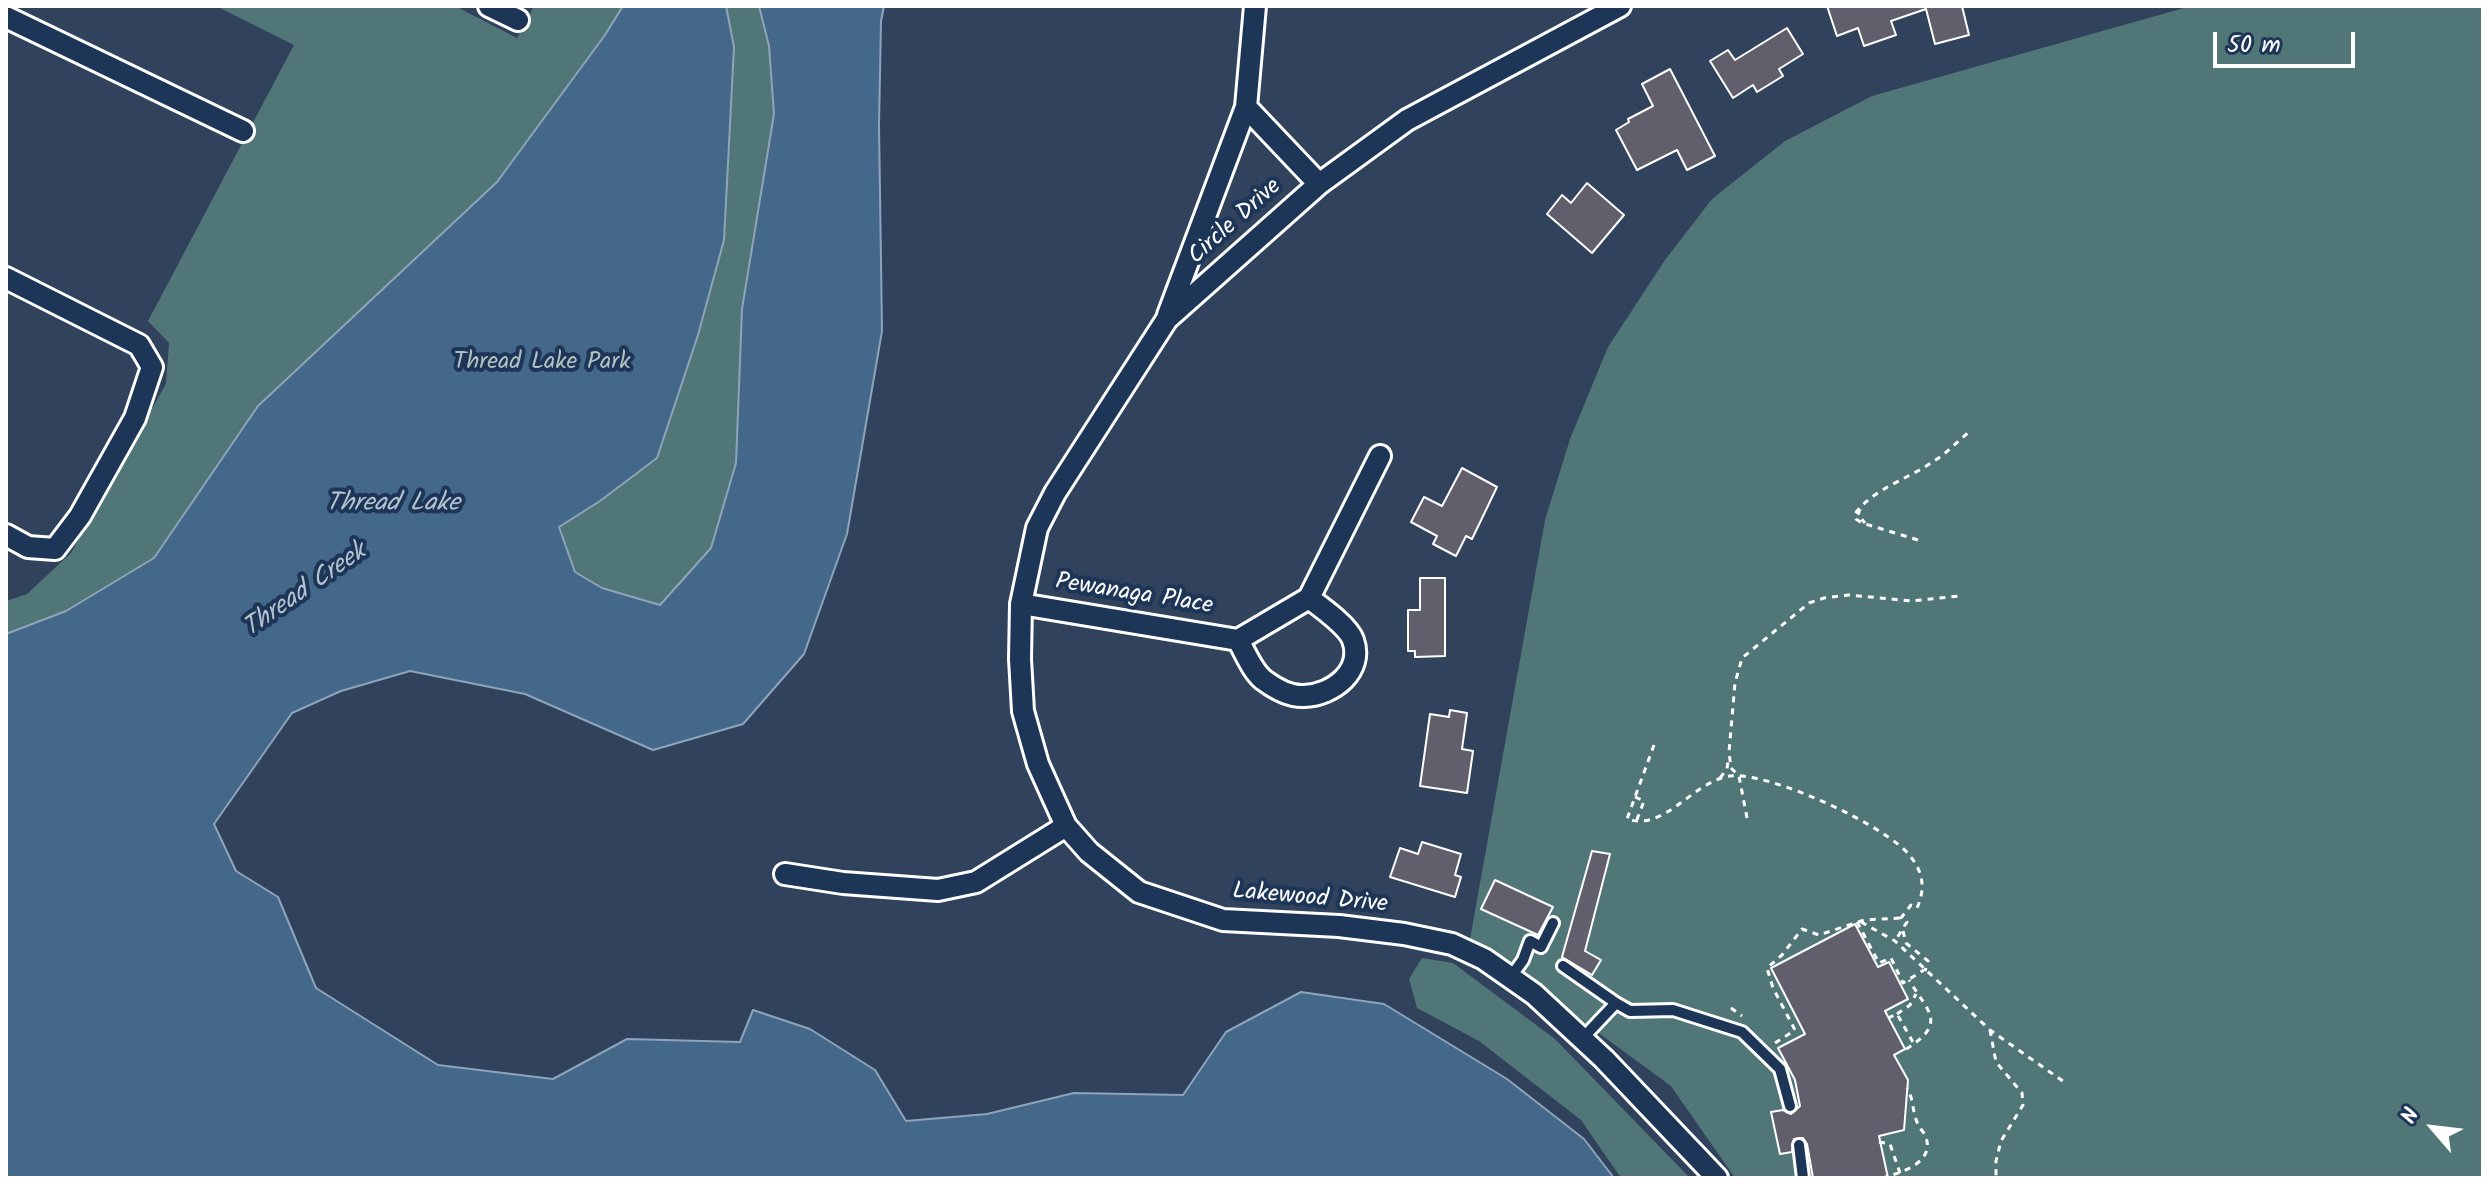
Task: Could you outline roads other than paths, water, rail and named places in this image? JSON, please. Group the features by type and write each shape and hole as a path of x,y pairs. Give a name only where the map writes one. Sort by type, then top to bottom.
{"street":[{"path":"489,6 518,20"},
{"path":"1167,319 1246,107 1255,6"},
{"name":"Circle Drive","path":"1021,604 1037,528 1055,493 1167,319 1319,184 1407,120 1620,6"},
{"path":"6,17 243,131"},
{"path":"1246,107 1319,184"},
{"path":"6,278 139,345 152,367 135,418 80,516 55,549 28,547 6,535"},
{"path":"1309,598 1380,456"},
{"name":"Pewanaga Place","path":"1021,604 1238,640 1309,598 1353,638 1355,659 1345,681 1320,693 1303,696 1286,693 1261,679 1238,640"},
{"name":"Lakewood Drive","path":"1021,604 1023,711 1038,764 1066,826 1089,852 1139,892 1223,920 1339,926 1404,934 1452,944 1484,959 1534,994 1582,1039 1717,1178"},
{"path":"785,874 843,883 938,890 976,882 1066,826"}],"lane":[{"path":"1510,978 1523,960 1530,941 1541,947 1553,923"},
{"path":"1563,966 1630,1011 1673,1010 1742,1032 1780,1069 1790,1106"},
{"path":"1582,1039 1616,1003"},
{"path":"1799,1145 1803,1178"}],"water":[{"name":"Thread Lake","path":"623,6 726,6 734,47 724,240 698,335 657,458 559,527 575,572 602,588 660,605 711,548 736,463 742,309 774,114 769,46 759,6 884,6 879,125 882,331 847,534 804,654 743,724 653,750 525,694 410,671 341,691 292,713 214,824 236,871 278,897 316,988 438,1065 553,1079 627,1039 740,1042 753,1010 810,1029 875,1070 906,1121 987,1114 1074,1093 1183,1095 1226,1032 1301,992 1384,1004 1507,1079 1584,1139 1614,1178 6,1178 6,634 66,611 154,558 258,406 497,182"}],"park label":[{"name":"Thread Lake Park","path":"542,364"}],"water label":[{"name":"Thread Creek","path":"306,592"}]}
